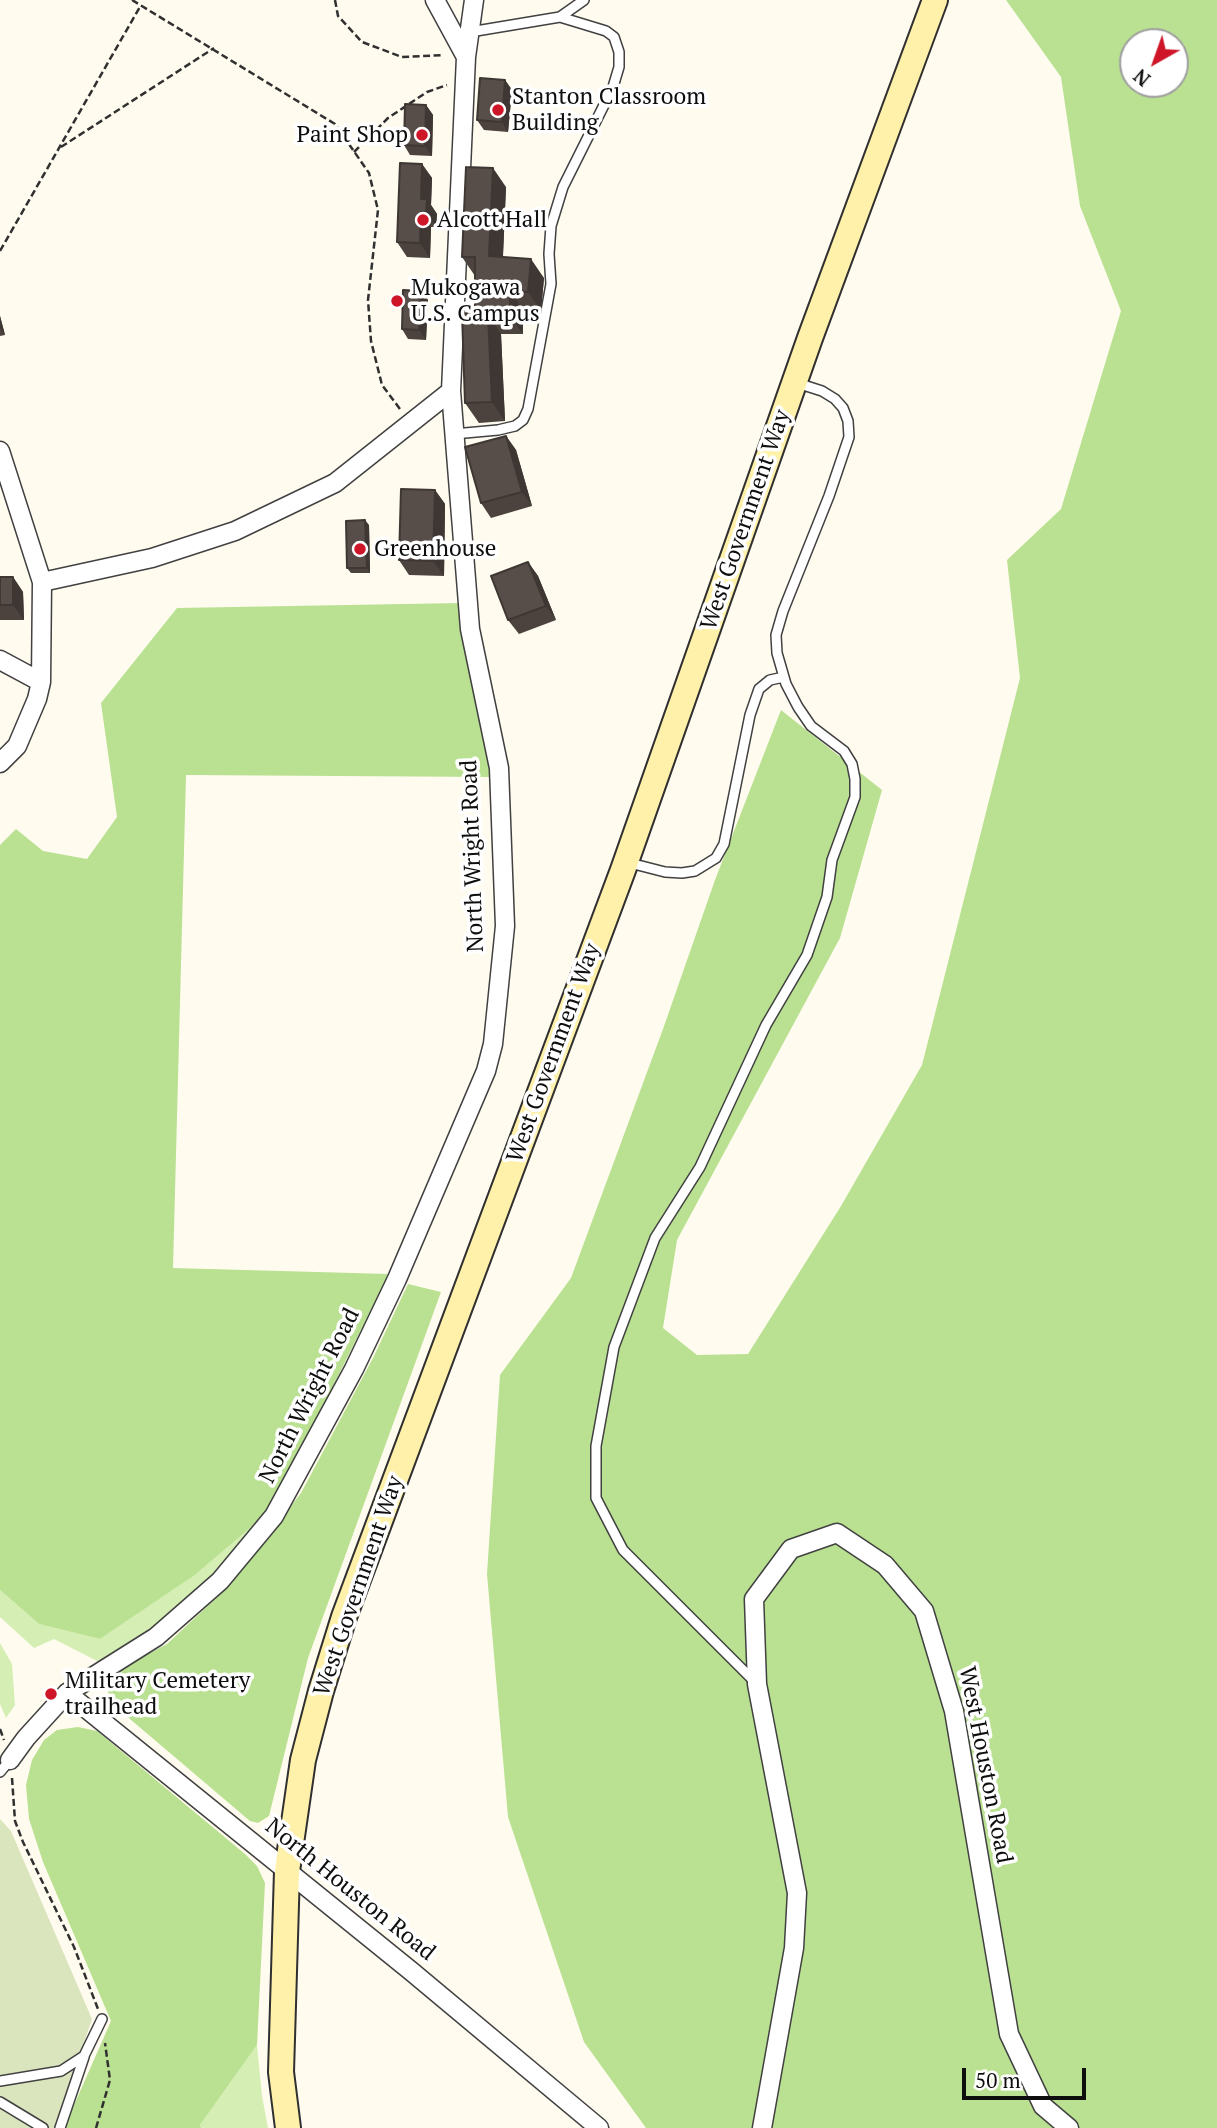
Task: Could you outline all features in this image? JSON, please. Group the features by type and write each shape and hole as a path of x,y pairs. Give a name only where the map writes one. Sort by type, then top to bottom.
{"main road":[{"name":"West Government Way","path":"288,2128 281,2072 287,1871 303,1760 321,1691 345,1617 625,862 794,382 935,0"}],"street":[{"path":"435,0 465,55"},
{"name":"North Wright Road","path":"5,1766 26,1738 67,1693 156,1637 220,1581 274,1516 354,1369 391,1290 486,1070 493,1044 505,926 499,768 470,629 451,391 465,55 474,0"},
{"path":"43,582 152,558 235,531 335,483 451,391"},
{"path":"0,451 43,582 41,682 37,699 17,746 0,763"},
{"path":"0,660 41,682"},
{"name":"West Houston Road","path":"762,2128 794,1948 797,1893 757,1684 754,1599 791,1549 837,1533 885,1565 924,1611 954,1711 1009,2034 1043,2106 1069,2128"},
{"name":"North Houston Road","path":"67,1693 599,2128"}],"lane":[{"path":"470,32 560,17 584,0"},
{"path":"454,434 514,426 523,420 528,409 551,284 551,226 563,187 613,88 619,67 619,51 614,37 606,31 560,17"},
{"path":"757,1684 623,1550 596,1498 596,1446 614,1347 655,1238 700,1167 766,1025 807,955 827,897 832,860 855,797 856,779 852,764 844,751 811,726 798,707 784,677 777,653 776,635 849,437 848,421 843,408 835,399 822,391 794,382"},
{"path":"625,862 665,872 682,873 695,871 716,858 724,844 750,715 759,689 770,680 784,677"},
{"path":"60,2128 84,2056 102,2019"},
{"path":"0,2081 61,2071 84,2056"},
{"path":"0,2102 43,2128"}],"path":[{"path":"132,0 335,124 369,173 378,210 368,300 371,341 382,385 410,424"},
{"path":"335,0 338,16 362,42 402,57 465,55"},
{"path":"0,251 141,5"},
{"path":"59,148 214,48"},
{"path":"354,152 388,118 427,92 465,79"},
{"path":"0,1729 2,1734"},
{"path":"5,1766 15,1821 74,1947 102,2019 110,2080 96,2128"}],"green space":[{"path":"1006,0 1217,0 1217,2128 646,2128 584,2042 508,1817 487,1574 500,1375 571,1278 715,880 781,710 882,790 840,938 677,1240 663,1328 697,1355 748,1354 841,1206 922,1065 1020,678 1007,560 1061,509 1121,311 1080,206 1061,77"},
{"path":"461,603 492,777 186,775 173,1268 389,1274 271,1510 195,1575 100,1639 39,1624 0,1590 0,845 16,829 43,851 87,859 117,817 101,703 177,608"},
{"path":"408,1284 441,1292 308,1658 269,1816 258,1823 250,1821 117,1708 108,1692 109,1678 116,1671 167,1644 228,1587 301,1493 373,1358"},
{"path":"271,1510 216,1577 124,1650 99,1662 54,1639 34,1648 0,1617 0,1590 39,1624 100,1639 195,1575"},
{"path":"0,1643 12,1664 15,1705 6,1718 0,1704"},
{"path":"78,1727 97,1731 245,1854 257,1866 265,1883 257,2045 200,2125 201,2128 64,2128 111,2021 43,1862 29,1819 26,1785 32,1760 44,1740 57,1730"},
{"path":"0,1819 11,1831 92,2019 55,2128 0,2128"},
{"path":"257,2045 268,2128 201,2128 200,2125"}],"building":[{"path":"480,78 505,80 502,122 477,120"},
{"path":"405,104 426,105 425,146 404,145"},
{"path":"400,163 422,164 421,199 427,199 426,212 421,212 420,243 397,242"},
{"path":"466,167 493,168 489,256 531,259 528,292 510,291 510,315 488,315 492,402 465,403 462,313 475,314 475,257 462,257"},
{"path":"403,290 421,291 419,330 402,329"},
{"path":"506,436 522,492 481,503 465,447"},
{"path":"401,489 435,490 433,561 399,560"},
{"name":"Greenhouse","path":"365,520 367,568 347,568 346,521"},
{"path":"528,562 546,606 508,620 491,576"},
{"path":"0,577 13,577 13,605 0,605"}],"place":[{"name":"Stanton Classroom Building","path":"498,110"},
{"name":"Paint Shop","path":"422,135"},
{"name":"Alcott Hall","path":"423,220"},
{"name":"Mukogawa U.S. Campus","path":"397,301"},
{"name":"Greenhouse","path":"360,549"},
{"name":"Military Cemetery trailhead","path":"51,1694"}]}
